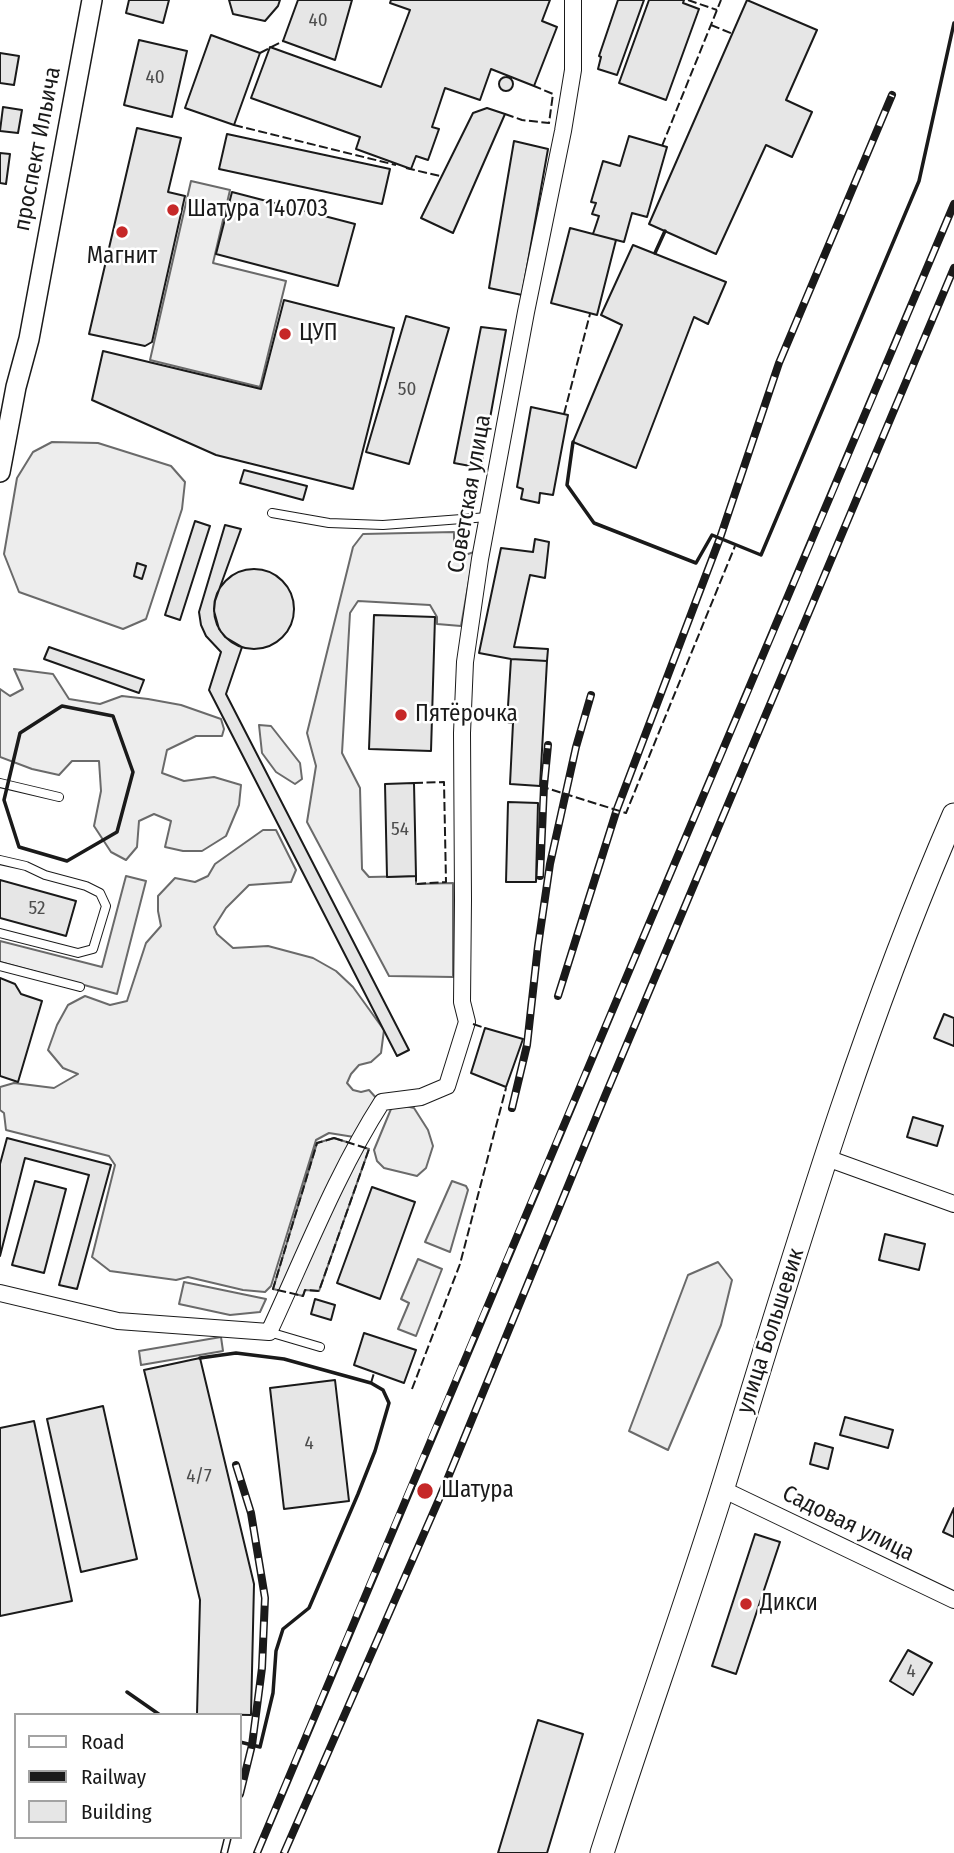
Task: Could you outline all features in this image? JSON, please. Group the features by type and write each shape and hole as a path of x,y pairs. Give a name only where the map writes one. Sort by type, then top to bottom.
{"main road":[{"name":"улица Большевик","path":"603,1853 722,1489 807,1221 824,1157 913,909 954,815"}],"street":[{"name":"проспект Ильича","path":"0,472 16,387 29,339 92,0"},
{"name":"Советская улица","path":"270,1332 368,1125 383,1102 421,1097 447,1086 467,1022 462,1002 462,733 465,662 488,517 573,70 573,0"},
{"path":"824,1157 954,1204"},
{"path":"0,1293 118,1321 270,1332"},
{"name":"Садовая улица","path":"722,1489 954,1601"}],"lane":[{"path":"272,513 329,523 383,525 488,517"},
{"path":"0,783 59,797"},
{"path":"0,860 86,886 100,893 106,906 93,949 86,951 78,953 0,933"},
{"path":"0,966 80,987"},
{"path":"270,1332 320,1347"}],"shaded area":[{"path":"191,181 230,190 213,263 286,281 260,387 150,360"},
{"path":"52,442 98,443 171,466 185,482 182,509 146,619 123,629 19,592 4,554 17,478 33,452"},
{"path":"454,532 454,546 458,553 465,555 474,552 461,626 437,624 437,617 430,605 358,601 350,613 342,753 360,788 362,869 369,877 416,876 416,884 453,883 453,977 389,976 307,822 316,766 307,733 353,547 363,534"},
{"path":"14,669 53,674 69,699 100,704 122,696 148,699 181,705 221,719 224,729 222,736 196,736 167,750 162,773 184,781 214,777 241,785 239,805 226,836 202,851 165,847 171,821 154,814 139,821 137,847 126,860 111,852 94,826 101,791 99,761 72,761 59,775 32,769 0,757 0,689 10,696 23,689"},
{"path":"259,725 271,726 300,763 302,779 295,784 276,772 262,753"},
{"path":"263,830 276,830 296,870 291,882 249,885 226,908 214,927 217,934 233,948 268,946 313,958 336,971 353,987 384,1030 381,1053 371,1062 359,1065 347,1083 353,1090 369,1090 378,1100 354,1137 329,1133 316,1140 271,1286 265,1292 243,1290 188,1277 176,1280 110,1271 92,1257 115,1165 109,1156 6,1130 4,1113 0,1110 0,1087 14,1083 54,1088 78,1074 63,1068 48,1050 68,1005 85,996 110,1005 127,1001 146,943 161,926 158,896 175,878 195,882 208,876 215,864"},
{"path":"126,876 146,881 117,994 0,962 0,941 102,967"},
{"path":"397,1104 414,1108 428,1130 433,1146 426,1168 417,1176 384,1168 377,1161 374,1150 391,1109"},
{"path":"334,1138 369,1149 319,1291 305,1290 303,1296 273,1289 317,1143"},
{"path":"452,1181 466,1186 468,1190 450,1252 425,1242"},
{"path":"418,1259 442,1269 416,1336 398,1329 409,1303 401,1299"},
{"path":"718,1262 732,1280 721,1325 668,1450 629,1431 688,1275"},
{"path":"184,1282 266,1299 260,1312 230,1315 179,1304"},
{"path":"221,1337 223,1351 141,1365 139,1351"}],"building":[{"path":"129,0 169,0 163,23 126,13"},
{"path":"229,0 280,0 265,21 233,14"},
{"path":"298,0 352,0 335,60 283,41"},
{"path":"391,0 550,0 542,21 557,27 534,86 491,69 480,100 445,88 432,127 439,129 428,160 416,156 411,169 356,149 360,137 251,98 270,47 381,87 410,10 390,3"},
{"path":"618,0 644,0 617,75 598,69 599,56"},
{"path":"649,0 684,0 683,3 699,9 666,100 619,83"},
{"path":"747,0 817,30 786,100 812,112 792,157 766,145 716,254 649,224"},
{"path":"211,35 260,53 234,125 185,108"},
{"path":"139,40 187,51 172,117 124,105"},
{"path":"0,53 19,56 14,85 0,83"},
{"path":"503,77 509,77 513,84 509,91 503,91 499,87 499,81"},
{"path":"3,107 22,110 18,133 0,131"},
{"path":"487,108 505,114 453,233 421,218 473,113"},
{"path":"137,128 181,138 168,192 185,196 152,342 145,346 89,334"},
{"path":"227,134 390,169 382,204 219,169"},
{"path":"629,136 667,147 647,217 632,213 624,242 593,234 599,216 592,214 596,203 591,202 603,161 620,166"},
{"path":"514,141 548,149 522,295 489,288"},
{"path":"0,153 10,154 6,184 0,183"},
{"path":"232,192 355,224 338,286 216,254"},
{"path":"570,228 616,240 597,315 551,303"},
{"path":"633,245 726,282 708,324 694,317 636,468 573,442 622,325 601,315"},
{"path":"284,300 394,328 353,489 216,455 92,400 103,351 261,389"},
{"path":"406,316 449,328 409,464 366,452"},
{"path":"481,327 506,330 481,468 454,463"},
{"path":"531,407 568,415 553,495 540,493 539,503 521,499 523,489 517,487"},
{"path":"244,470 307,486 303,500 240,483"},
{"path":"195,521 210,526 180,620 165,615"},
{"path":"225,525 241,529 215,601 214,611 219,629 225,637 242,647 226,694 409,1050 397,1056 209,690 221,652 206,636 199,612"},
{"path":"535,539 549,542 545,578 530,575 514,647 548,649 547,661 511,659 479,653 501,548 533,552"},
{"path":"137,563 146,566 142,579 134,576"},
{"path":"254,569 269,572 282,581 291,594 294,609 291,624 282,637 269,646 254,649 239,646 226,637 217,624 214,609 217,594 226,581 239,572"},
{"name":"Пятёрочка","path":"374,615 435,617 431,751 369,749"},
{"path":"49,647 144,680 139,693 44,659"},
{"path":"511,659 547,661 540,786 510,784 513,723 507,722"},
{"path":"414,783 416,876 387,877 385,784"},
{"path":"508,802 538,803 536,882 506,882"},
{"path":"0,880 76,901 66,936 0,918"},
{"path":"0,978 15,984 21,994 42,1001 18,1082 0,1076"},
{"path":"944,1014 954,1018 954,1046 934,1038"},
{"path":"485,1028 523,1039 506,1087 471,1073"},
{"path":"913,1117 943,1126 937,1146 907,1137"},
{"path":"7,1138 111,1165 77,1289 59,1285 89,1175 25,1158 0,1256 0,1164"},
{"path":"35,1181 66,1189 44,1273 12,1265"},
{"path":"372,1187 415,1202 380,1299 337,1283"},
{"path":"885,1234 925,1244 919,1270 879,1260"},
{"path":"315,1299 335,1305 331,1320 311,1314"},
{"path":"364,1333 416,1350 404,1383 354,1365"},
{"path":"200,1358 254,1584 251,1715 197,1713 200,1600 144,1370"},
{"path":"335,1380 349,1501 284,1509 270,1388"},
{"path":"103,1406 137,1559 81,1572 47,1419"},
{"path":"845,1417 893,1430 888,1448 840,1435"},
{"path":"34,1421 72,1601 0,1616 0,1428"},
{"path":"815,1443 833,1448 828,1469 810,1464"},
{"path":"954,1508 954,1537 943,1532"},
{"name":"Дикси","path":"755,1534 780,1542 736,1674 712,1666"},
{"path":"908,1650 932,1663 913,1695 890,1681"},
{"path":"538,1720 583,1734 547,1853 498,1853"}],"railway":[{"path":"558,996 617,809 720,538 779,363 892,95"},
{"path":"257,1853 954,204"},
{"path":"284,1853 440,1497 605,1096 954,268"},
{"path":"512,1108 527,1045 550,864 576,747 591,695"},
{"path":"540,876 548,745"},
{"path":"236,1465 251,1513 265,1598 262,1668 252,1745 242,1786"},
{"path":"224,1853 228,1839"}],"fence":[{"path":"688,0 717,10"},
{"path":"662,146 721,0"},
{"path":"711,25 733,34"},
{"path":"260,53 283,41"},
{"path":"505,114 522,120 549,123 553,94 534,86"},
{"path":"234,125 396,165"},
{"path":"406,168 440,176"},
{"path":"564,414 590,314"},
{"path":"540,786 626,813 735,546"},
{"path":"414,783 444,782 446,882 416,884 416,876"},
{"path":"473,1024 485,1028"},
{"path":"412,1389 460,1264 506,1088"},
{"path":"334,1138 369,1149 319,1291 305,1290 303,1296 273,1289 317,1143 334,1138"},
{"path":"371,1383 374,1373"}],"wall":[{"path":"573,442 567,485 594,523 696,563 712,535 761,555 919,181 954,23"},
{"path":"655,253 665,231"},
{"path":"62,706 113,716 133,772 117,832 67,861 19,847 4,800 20,733 62,706"},
{"path":"200,1358 236,1353 284,1359 371,1383 383,1390 389,1403 375,1451 309,1608 283,1629 276,1651 273,1693 260,1747 242,1742"},
{"path":"127,1692 157,1713"}],"place":[{"name":"Шатура 140703","path":"173,210"},
{"name":"Магнит","path":"122,232"},
{"name":"ЦУП","path":"285,334"},
{"name":"Пятёрочка","path":"401,715"},
{"name":"Шатура","path":"425,1491"},
{"name":"Дикси","path":"746,1604"}]}
